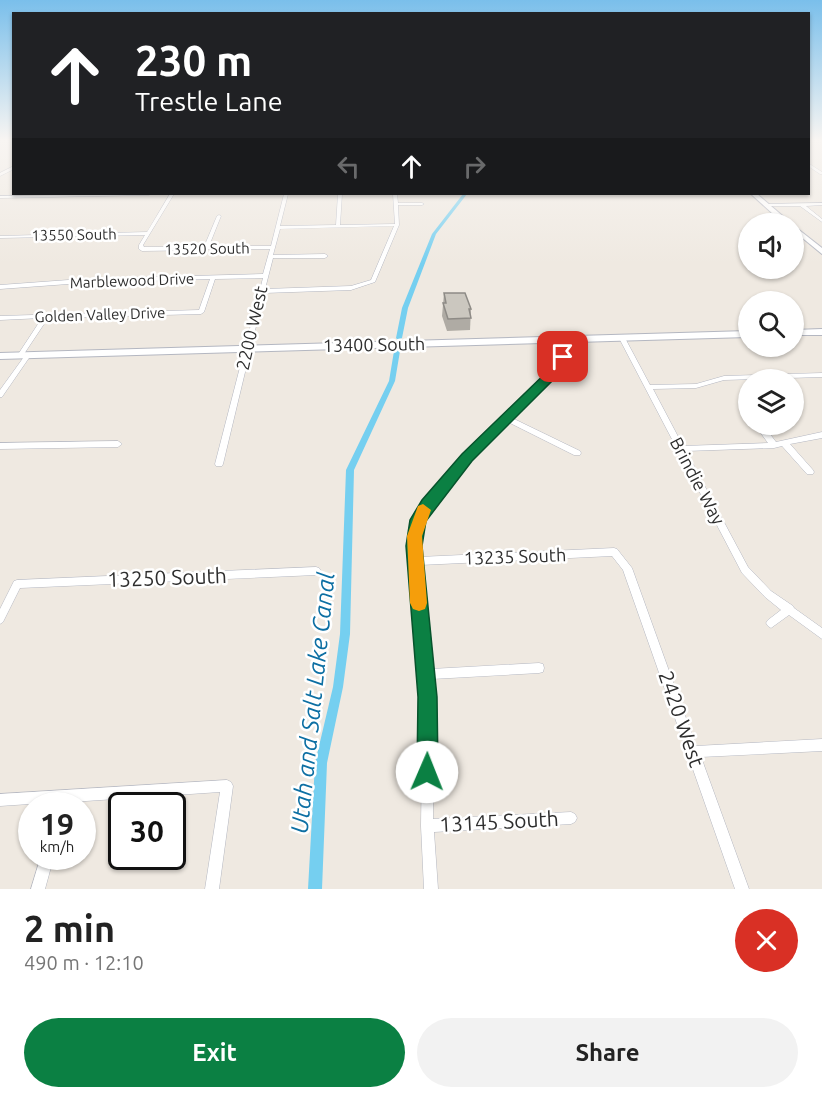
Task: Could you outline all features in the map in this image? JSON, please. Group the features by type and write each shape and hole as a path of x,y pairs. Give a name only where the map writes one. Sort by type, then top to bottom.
{"street":[{"path":"0,196 74,195"},
{"path":"147,233 170,195"},
{"name":"2200 West","path":"219,464 285,195"},
{"path":"338,226 340,195"},
{"path":"261,291 364,286 373,281 397,225 395,195"},
{"path":"755,195 777,213"},
{"path":"396,204 422,204"},
{"path":"768,205 822,204"},
{"path":"802,205 822,221"},
{"path":"206,249 219,216"},
{"path":"277,228 397,225"},
{"name":"13550 South","path":"0,237 147,233"},
{"name":"13520 South","path":"147,233 142,249 272,247"},
{"path":"804,237 822,252"},
{"path":"270,257 325,256"},
{"name":"Marblewood Drive","path":"0,287 264,276"},
{"name":"Golden Valley Drive","path":"0,318 201,312 213,278"},
{"path":"0,395 47,316"},
{"path":"804,333 822,332"},
{"name":"13400 South","path":"0,356 738,334"},
{"name":"Brindie Way","path":"622,338 745,570 768,594 821,632"},
{"path":"431,889 427,826 426,674 416,561 416,528 422,512 467,458 562,364 564,360 556,340"},
{"path":"648,387 696,386 724,378 822,375"},
{"path":"508,419 577,453"},
{"path":"766,435 774,445"},
{"path":"680,449 786,444 822,435"},
{"path":"0,446 118,444"},
{"path":"786,444 810,472"},
{"name":"13235 South","path":"416,561 615,552"},
{"name":"2420 West","path":"615,552 627,568 742,889"},
{"name":"13250 South","path":"0,619 17,584 316,571"},
{"path":"771,623 790,609"},
{"path":"426,674 539,668"},
{"path":"693,752 822,745"},
{"path":"96,798 227,786 212,889"},
{"path":"0,800 18,800"},
{"name":"13145 South","path":"427,826 571,818"},
{"path":"38,889 44,870"}],"building":[{"path":"444,293 465,293 471,309 469,309 471,318 448,319 443,303 446,303"}],"waterway":[{"name":"Utah and Salt Lake Canal","path":"399,338 405,308 434,234 464,195"},
{"name":"Utah and Salt Lake Canal","path":"315,889 321,763 338,687 345,634 350,470 392,381 397,351"}],"slow traffic":[{"path":"419,603 414,546 416,528 423,510"}],"route":[{"path":"427,772 428,697 414,546 418,520 428,504 467,458 562,364 563,357"}]}
